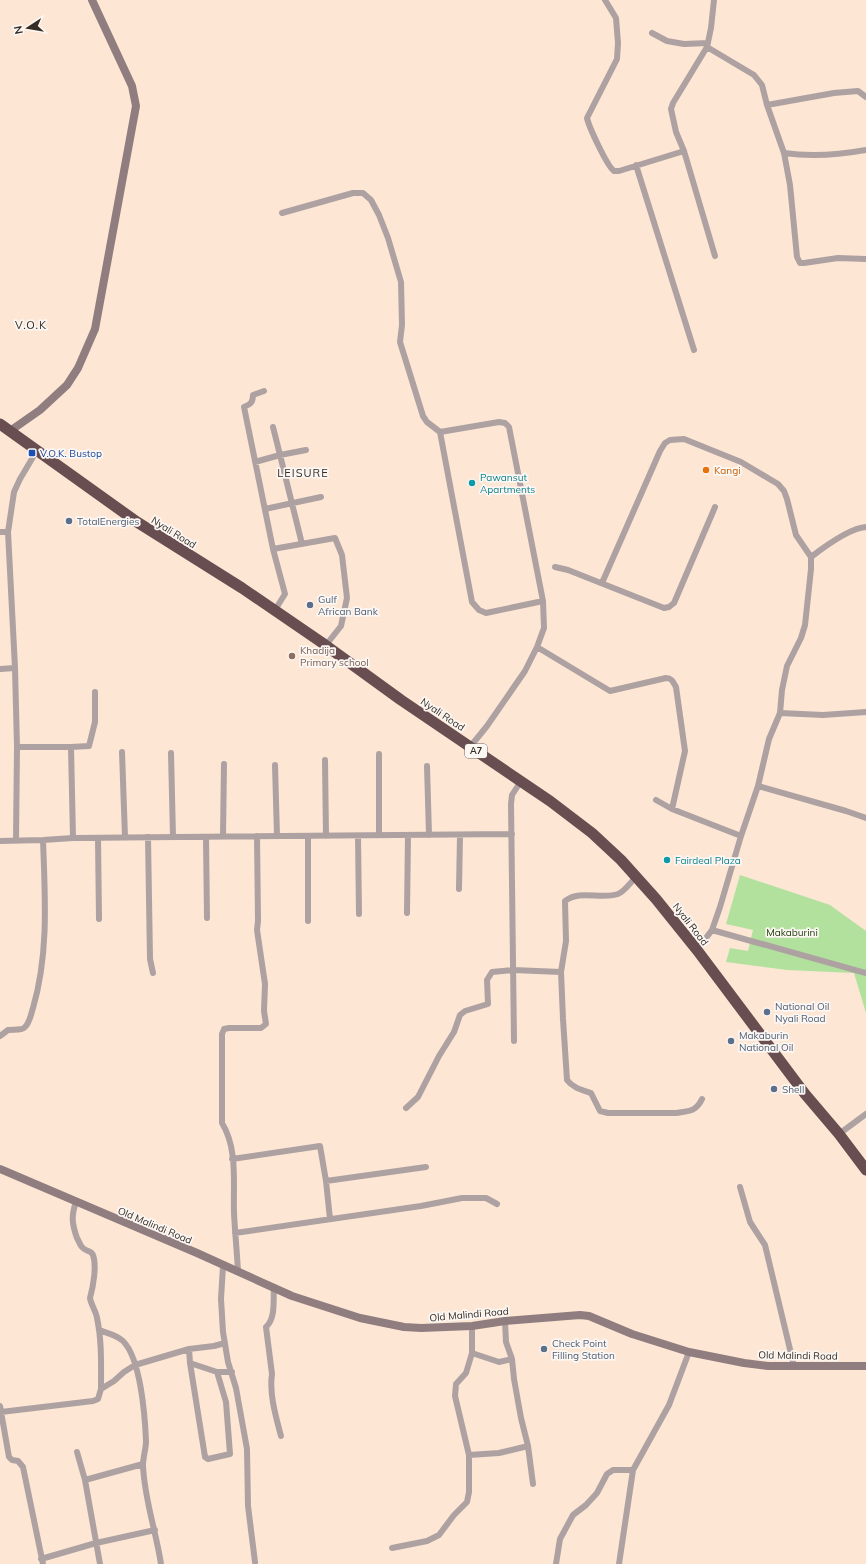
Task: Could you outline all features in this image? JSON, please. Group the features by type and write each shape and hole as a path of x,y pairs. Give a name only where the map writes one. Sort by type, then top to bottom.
{"highway":[{"name":"Nyali Road","path":"0,424 36,452 58,465 137,522 326,645 401,700 521,781 592,833 621,860 656,899 697,950 805,1094 839,1134 866,1170"}],"main road":[{"path":"10,432 40,410 67,385 78,368 95,328 136,106 132,86 92,0"},
{"name":"Old Malindi Road","path":"0,1169 197,1253 223,1266 307,1302 360,1318 422,1328 472,1326 505,1321 580,1315 589,1316 632,1334 689,1352 744,1363 768,1366 866,1366"}],"street":[{"path":"605,0 616,18 618,43 617,59 587,118 589,126 611,169 619,171 684,151"},
{"path":"714,0 708,45 673,103 671,110 676,132 684,151 715,256"},
{"path":"652,33 667,41 684,44 708,45 754,75 762,85 767,105 784,153 790,185 797,257 800,263 804,264 838,258 866,259"},
{"path":"767,105 834,93 858,91 866,98"},
{"path":"784,153 803,156 841,154 866,150"},
{"path":"636,165 694,350"},
{"path":"282,213 353,193 363,193 371,200 388,238 401,282 402,325 400,342 423,416 427,422 440,432 472,602 479,610 486,613 543,601"},
{"path":"264,391 253,395 253,401 251,404 244,407 273,549 285,594 274,610"},
{"path":"440,432 500,422 505,423 509,427 543,601 544,628 537,647 525,671 487,726 470,747"},
{"path":"273,427 302,544"},
{"path":"602,583 660,451 665,443 676,439 684,439 741,462 778,484 784,491 787,499 796,535 811,557 805,625 801,638 787,666 782,690 780,713 769,739 758,786 741,836 720,908 712,930 697,950"},
{"path":"256,462 280,455 306,450"},
{"path":"16,840 15,668 8,532 14,492 36,452"},
{"path":"265,509 321,497"},
{"path":"555,567 568,570 664,608 672,605 715,507"},
{"path":"811,557 838,538 861,527 866,527"},
{"path":"0,532 8,532"},
{"path":"273,549 335,538 342,555 347,598 341,626 326,645"},
{"path":"537,647 610,691 666,678 670,678 673,681 676,687 685,751 672,809"},
{"path":"0,669 15,668"},
{"path":"16,747 89,746 95,722 94,692"},
{"path":"780,713 823,714 866,712"},
{"path":"71,747 73,838"},
{"path":"122,752 125,837"},
{"path":"171,753 173,837"},
{"path":"379,754 379,835"},
{"path":"325,760 326,836"},
{"path":"223,836 224,764"},
{"path":"275,765 277,836"},
{"path":"427,766 429,835"},
{"path":"514,1041 511,804 512,795 521,781"},
{"path":"758,786 866,818"},
{"path":"656,800 672,809 741,836"},
{"path":"0,841 125,837 512,834"},
{"path":"406,913 408,835"},
{"path":"459,889 460,835"},
{"path":"238,1272 234,1212 235,1184 228,1133 222,1123 222,1034 224,1029 261,1028 266,1024 264,1011 265,984 257,930 257,836"},
{"path":"308,836 308,921"},
{"path":"358,836 358,914"},
{"path":"148,837 150,958 153,973"},
{"path":"206,837 207,918"},
{"path":"98,838 99,919"},
{"path":"0,1036 8,1030 23,1030 25,1028 29,1022 40,983 45,917 43,840"},
{"path":"636,877 619,894 570,897 566,901 566,941 562,972 567,1080 571,1085 591,1094 600,1111 608,1113 676,1113 694,1110 699,1106 702,1099"},
{"path":"712,930 866,973"},
{"path":"406,1108 418,1097 439,1056 454,1032 460,1015 465,1011 488,1004 487,980 492,972 513,970 562,972"},
{"path":"839,1134 866,1114"},
{"path":"232,1159 320,1146 330,1219"},
{"path":"326,1181 426,1167"},
{"path":"740,1187 750,1222 765,1245 794,1366"},
{"path":"235,1233 421,1206 462,1198 486,1198 497,1204"},
{"path":"76,1202 72,1213 74,1230 84,1249 91,1252 94,1257 94,1287 90,1298 96,1312 99,1330 102,1368 101,1390 98,1399 93,1401 0,1409 9,1457 12,1460 18,1461 23,1467 42,1561 96,1543 155,1530"},
{"path":"223,1266 221,1299 225,1343 228,1362 242,1412 247,1449 248,1506 255,1562"},
{"path":"274,1287 272,1316 270,1324 266,1327 272,1374 271,1381 274,1410 281,1436"},
{"path":"505,1321 506,1342 512,1358 514,1379 528,1446 534,1484"},
{"path":"392,1548 427,1541 439,1535 454,1515 467,1502 469,1492 469,1456 455,1396 456,1384 466,1373 472,1353 472,1326"},
{"path":"99,1330 123,1341 131,1354 138,1376 143,1402 146,1440 143,1464 148,1501 161,1564"},
{"path":"101,1390 135,1365 189,1349 225,1343"},
{"path":"189,1349 205,1457 208,1459 230,1454 226,1402 217,1372"},
{"path":"619,1564 633,1470 669,1405 689,1352"},
{"path":"472,1353 499,1362 512,1358"},
{"path":"190,1363 217,1372 232,1372"},
{"path":"469,1456 498,1453 528,1446"},
{"path":"77,1452 85,1480 100,1564"},
{"path":"85,1480 143,1464"},
{"path":"556,1564 560,1539 566,1526 573,1516 597,1493 607,1474 613,1470 633,1470"}],"green space":[{"name":"Makaburini","path":"740,875 830,905 866,931 866,1013 854,973 787,970 726,962 730,948 748,951 753,930 726,924"}],"place":[{"name":"V.O.K. Bustop","path":"32,453"},
{"name":"Kangi","path":"706,470"},
{"name":"Pawansut Apartments","path":"472,483"},
{"name":"TotalEnergies","path":"69,521"},
{"name":"Gulf African Bank","path":"310,605"},
{"name":"Khadija Primary school","path":"292,656"},
{"name":"Fairdeal Plaza","path":"667,860"},
{"name":"National Oil Nyali Road","path":"767,1012"},
{"name":"Makaburin National Oil","path":"731,1041"},
{"name":"Shell","path":"774,1089"},
{"name":"Check Point Filling Station","path":"544,1349"}],"district":[{"name":"V.O.K","path":"31,325"},
{"name":"LEISURE","path":"303,473"}]}
